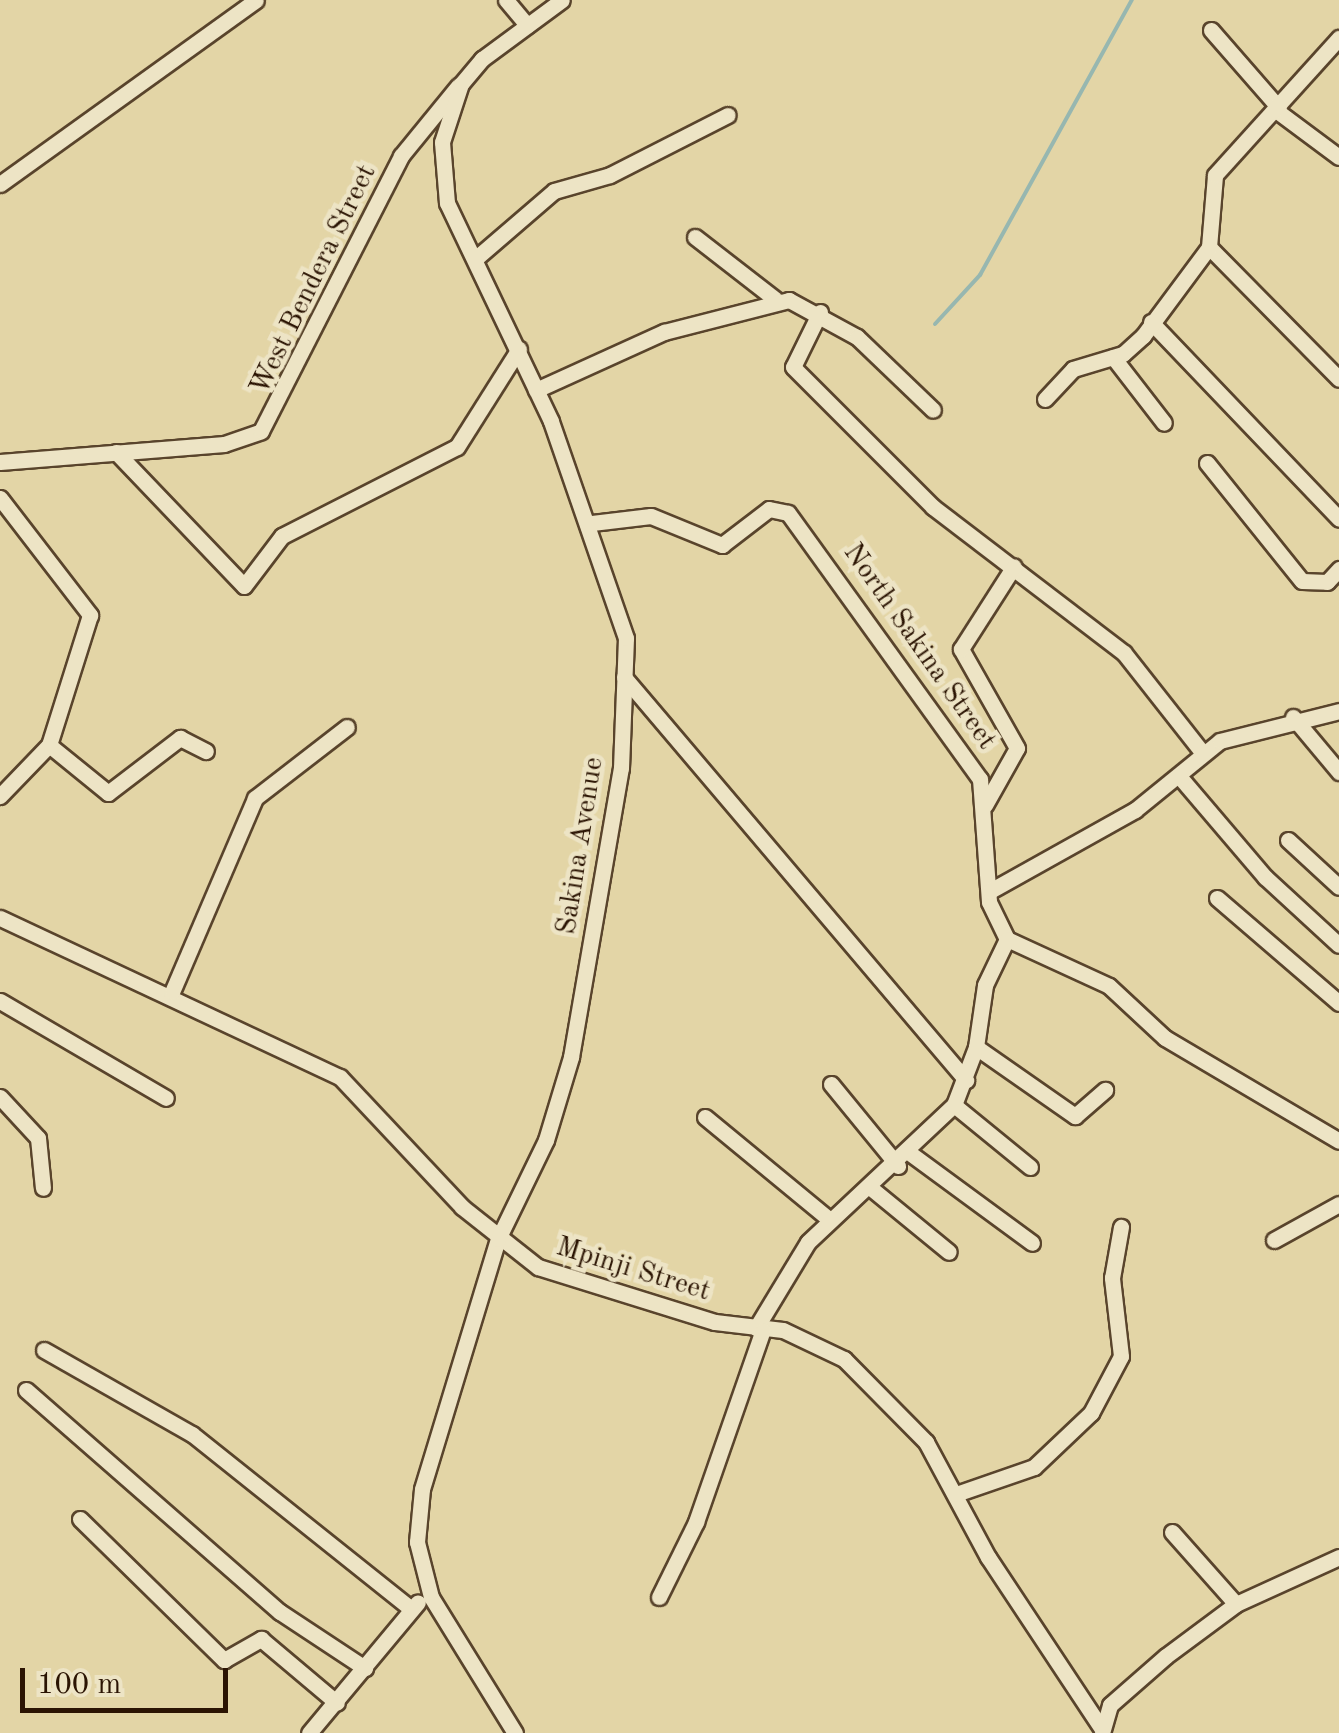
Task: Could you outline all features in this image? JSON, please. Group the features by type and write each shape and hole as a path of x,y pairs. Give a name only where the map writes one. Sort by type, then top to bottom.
{"street":[{"path":"0,184 256,0"},
{"path":"506,0 527,25"},
{"path":"461,84 527,25 562,0"},
{"path":"1211,30 1278,110 1339,156"},
{"path":"1045,399 1073,369 1113,358 1151,322 1209,247 1212,180 1339,38"},
{"name":"Sakina Avenue","path":"461,84 442,171 475,260 519,348 592,523 626,638 621,768 571,1058 546,1140 498,1239 422,1489 418,1542 431,1597 515,1733"},
{"name":"West Bendera Street","path":"0,462 246,440 276,417 401,156 461,84"},
{"path":"475,260 554,192 610,175 728,115"},
{"path":"694,237 775,299 820,312 932,410"},
{"path":"1209,247 1339,379"},
{"path":"536,390 664,332 775,299"},
{"path":"820,312 793,366 933,507 1124,653 1202,752"},
{"path":"1151,322 1339,519"},
{"path":"116,452 244,586 282,536 456,447 519,348"},
{"path":"1113,358 1164,423"},
{"path":"1207,463 1302,582 1327,582 1339,569"},
{"path":"0,498 90,615 48,745 0,796"},
{"name":"North Sakina Street","path":"592,523 651,516 722,545 768,509 788,513 970,762 985,805 990,892 1007,940"},
{"path":"985,805 1017,748 961,649 1014,566"},
{"path":"624,677 966,1080"},
{"path":"990,892 1179,776 1202,752 1293,717 1339,711"},
{"path":"1293,717 1339,772"},
{"path":"172,992 254,798 347,727"},
{"path":"48,745 108,792 180,738 206,751"},
{"path":"1179,776 1265,877 1339,945"},
{"path":"1288,840 1339,888"},
{"path":"1217,898 1339,1003"},
{"name":"Mpinji Street","path":"0,918 172,992 340,1076 498,1239 584,1284 759,1329 811,1338 874,1382 956,1494 1101,1730"},
{"path":"659,1597 702,1507 759,1329 830,1220 898,1166 954,1106 976,1047 984,984 1007,940 1110,986 1165,1038 1339,1141"},
{"path":"0,1001 166,1098"},
{"path":"976,1047 1074,1116 1105,1090"},
{"path":"831,1084 898,1166"},
{"path":"0,1097 38,1138 43,1188"},
{"path":"954,1106 1030,1168"},
{"path":"705,1118 830,1220"},
{"path":"911,1154 1032,1243"},
{"path":"872,1189 949,1252"},
{"path":"1274,1240 1339,1204"},
{"path":"956,1494 1034,1467 1091,1414 1120,1356 1112,1278 1120,1227"},
{"path":"44,1350 192,1434 410,1608"},
{"path":"26,1390 280,1612 364,1668"},
{"path":"80,1519 224,1660 261,1639 337,1703"},
{"path":"1172,1532 1236,1604"},
{"path":"1101,1730 1128,1684 1236,1604 1339,1556"},
{"path":"310,1733 410,1608 431,1597"}],"waterway":[{"path":"935,324 980,275 1132,0"}]}
